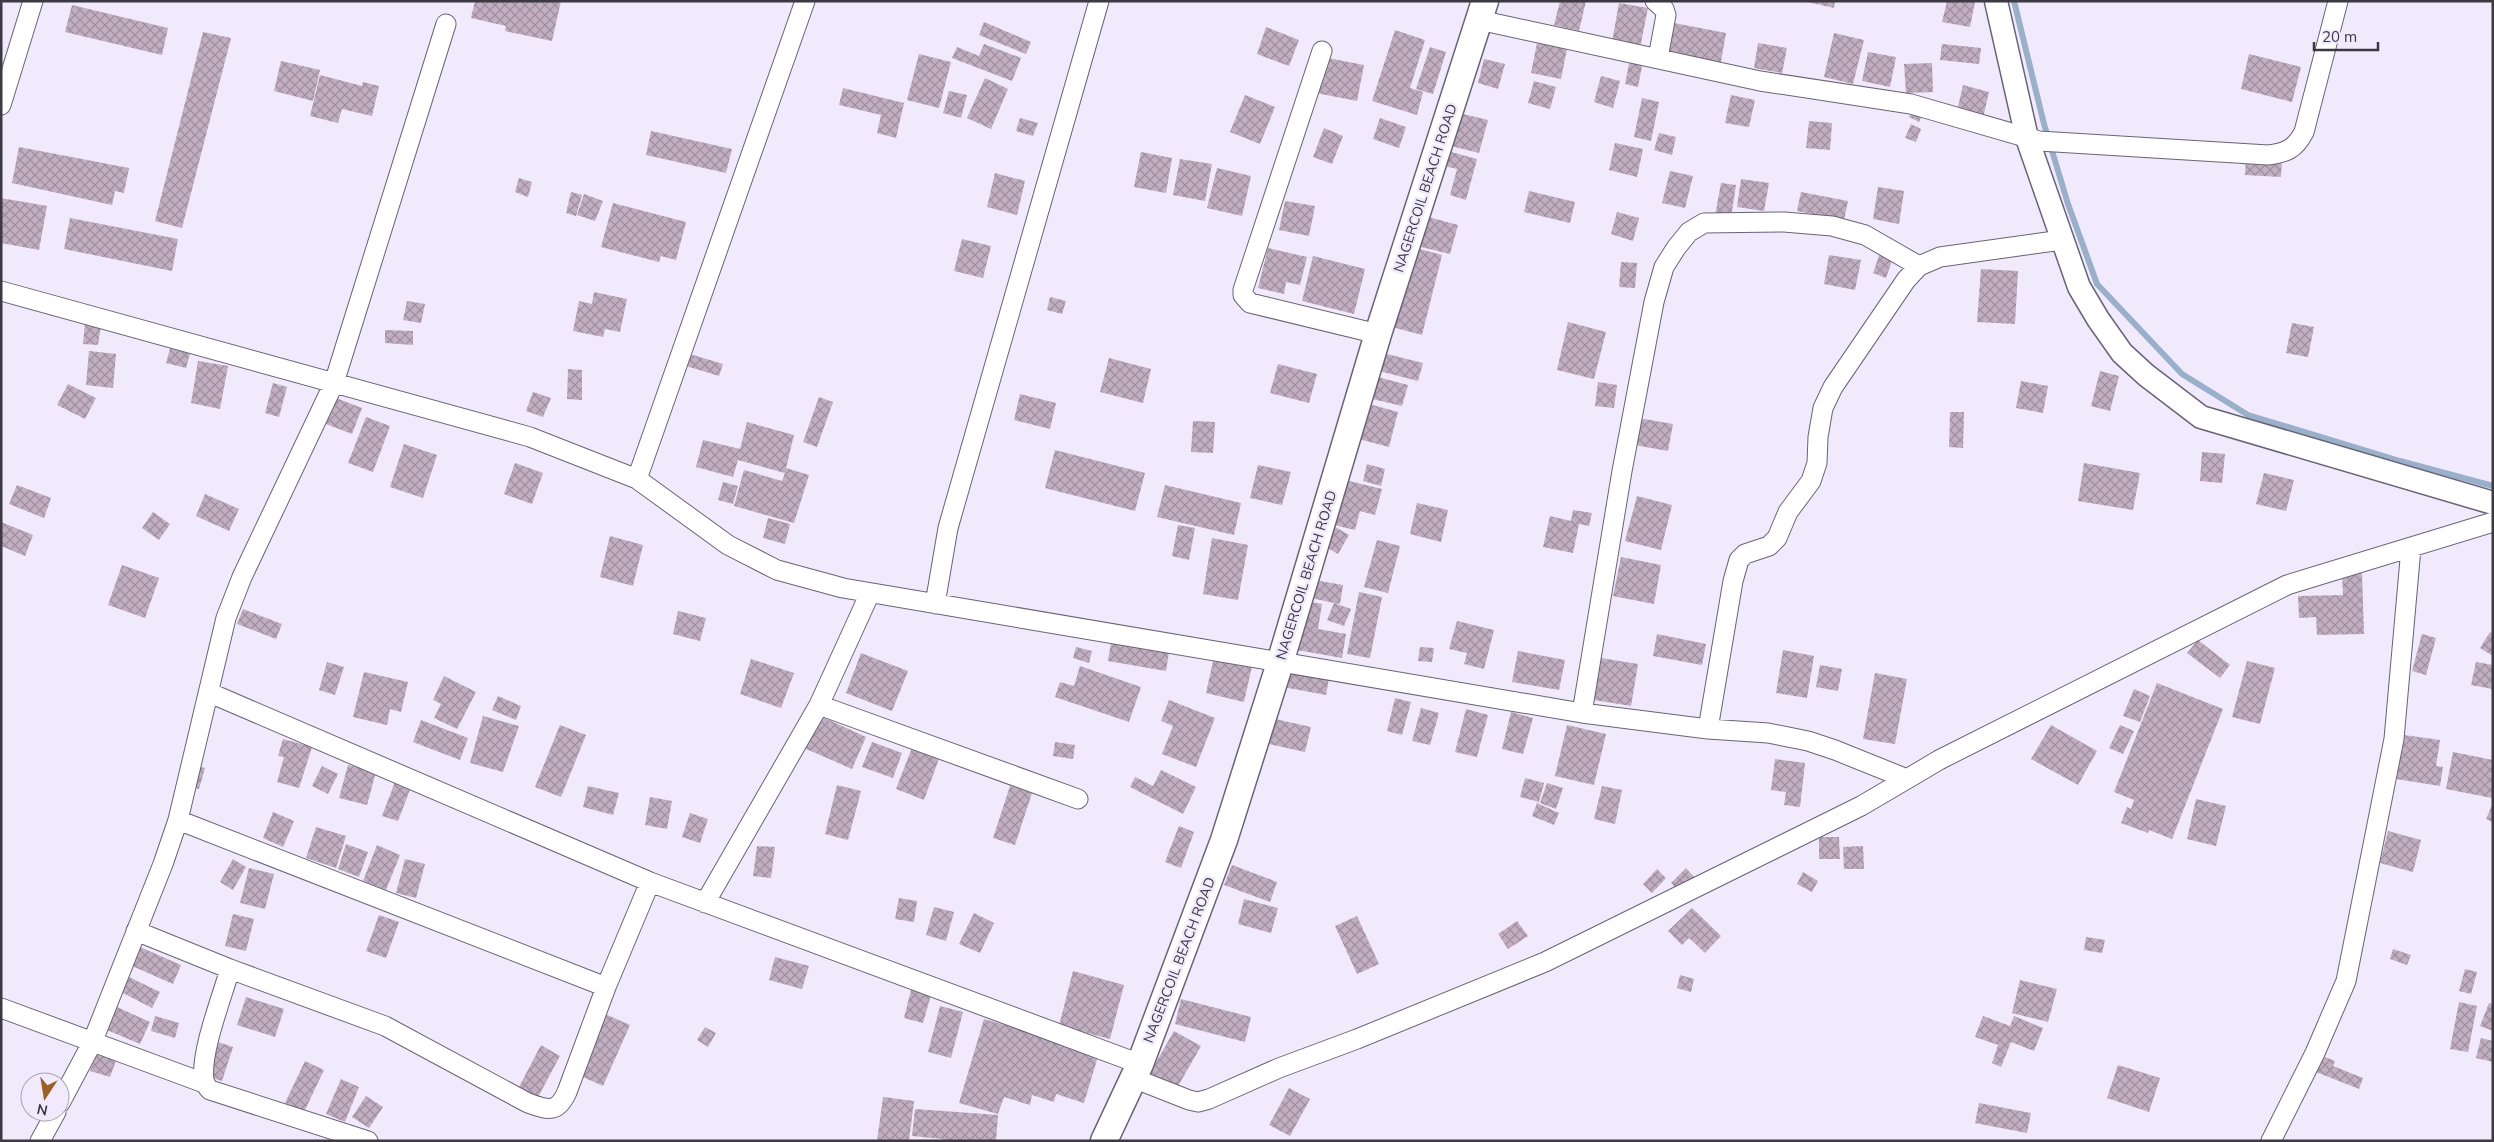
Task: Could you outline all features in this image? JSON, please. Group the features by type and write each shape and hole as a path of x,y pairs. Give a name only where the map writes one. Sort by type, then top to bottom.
{"main road":[{"name":"NAGERCOIL BEACH ROAD","path":"1104,1141 1137,1071 1224,840 1280,663 1378,334 1482,11"}],"street":[{"path":"1,105 33,1"},
{"path":"637,479 804,1"},
{"path":"935,604 948,528 1099,1"},
{"path":"1655,1 1664,9 1666,15 1658,58"},
{"path":"1996,1 2041,140 2062,240 2079,287 2098,319 2122,353 2201,417 2493,503"},
{"path":"1482,11 1658,58 1760,81 1911,104 2041,140 2268,155 2290,150 2298,144 2304,132 2338,1"},
{"path":"70,1084 92,1043 178,820 210,693 226,618 242,577 334,383 446,24"},
{"path":"1322,51 1243,290 1243,295 1250,303 1378,334"},
{"path":"1582,713 1622,471 1654,302 1664,267 1676,248 1689,232 1704,224 1784,222 1832,226 1865,235 1919,266"},
{"path":"1708,729 1733,580 1739,560 1745,554 1769,546 1777,538 1788,512 1811,481 1817,464 1818,437 1823,408 1833,387 1906,280 1919,266 1940,257 2062,240"},
{"path":"1,291 530,437 637,479 728,545 777,570 843,588 1582,713 1708,729 1768,733 1808,741 1907,779"},
{"path":"210,693 650,882 1137,1071 1189,1100 1198,1102 1545,962 1861,806 1938,760 2287,585 2493,522"},
{"path":"2271,1141 2316,1053 2346,981 2394,739 2411,548 2413,547"},
{"path":"705,903 819,705 870,593"},
{"path":"819,705 1078,799"},
{"path":"178,820 606,987"},
{"path":"136,931 230,969 385,1026 528,1103 544,1109 555,1108 562,1104 606,987 650,882"},
{"path":"204,1083 208,1045 230,969"},
{"path":"1,1008 204,1083 210,1090 220,1095 368,1141"},
{"path":"40,1141 50,1122"}],"building":[{"path":"475,1 561,1 552,41 505,31 506,26 471,18"},
{"path":"1560,1 1586,1 1579,31 1554,25"},
{"path":"1803,1 1835,1 1834,8"},
{"path":"1947,1 1975,2 1970,27 1942,22"},
{"path":"1619,3 1648,8 1640,48 1612,42"},
{"path":"72,5 168,28 162,55 65,32"},
{"path":"984,22 1031,42 1026,54 979,35"},
{"path":"1674,23 1726,33 1720,67 1668,57"},
{"path":"1266,27 1299,40 1289,66 1257,54"},
{"path":"1395,30 1425,40 1410,88 1423,92 1417,115 1372,101"},
{"path":"203,32 231,38 182,228 155,221"},
{"path":"1834,33 1864,40 1853,84 1824,77"},
{"path":"1537,43 1567,49 1561,79 1531,73"},
{"path":"1758,43 1787,48 1782,73 1754,68"},
{"path":"984,44 1021,58 1012,81 952,58 957,47 979,56"},
{"path":"1942,44 1981,48 1979,64 1940,60"},
{"path":"1430,47 1446,52 1433,94 1416,89"},
{"path":"1868,52 1896,57 1890,87 1862,81"},
{"path":"919,54 951,62 939,108 907,100"},
{"path":"2249,54 2301,67 2292,102 2241,89"},
{"path":"1323,57 1364,65 1357,101 1316,93"},
{"path":"1484,59 1505,64 1498,89 1478,83"},
{"path":"1630,59 1643,61 1638,87 1625,84"},
{"path":"281,61 320,70 313,101 274,91"},
{"path":"1932,63 1933,92 1906,93 1904,64"},
{"path":"320,75 362,86 363,82 379,86 372,116 342,109 338,123 310,116"},
{"path":"1601,76 1620,81 1613,108 1594,102"},
{"path":"985,78 1008,89 991,129 967,118"},
{"path":"1534,81 1556,87 1550,109 1528,103"},
{"path":"1963,85 1989,92 1983,118 1957,111"},
{"path":"843,88 904,103 896,138 877,133 881,115 839,105"},
{"path":"949,91 967,95 961,118 943,113"},
{"path":"1245,95 1275,107 1260,144 1230,132"},
{"path":"1731,95 1755,100 1749,127 1725,123"},
{"path":"1642,98 1659,102 1651,141 1634,137"},
{"path":"1914,104 1925,108 1919,122 1909,117"},
{"path":"1455,112 1488,120 1479,153 1447,145"},
{"path":"1020,118 1038,123 1033,136 1016,131"},
{"path":"1380,118 1406,127 1399,148 1373,139"},
{"path":"1809,121 1832,123 1830,150 1806,148"},
{"path":"1911,124 1921,129 1916,142 1905,138"},
{"path":"1324,128 1343,136 1332,164 1313,157"},
{"path":"651,131 732,149 726,173 646,155"},
{"path":"1659,133 1676,137 1672,155 1654,150"},
{"path":"1615,143 1643,149 1637,177 1609,170"},
{"path":"19,147 129,168 124,193 115,191 112,205 12,183"},
{"path":"1444,150 1477,159 1466,200 1450,195 1457,169 1440,165"},
{"path":"1141,152 1172,158 1166,193 1134,187"},
{"path":"2246,157 2282,159 2281,177 2245,175"},
{"path":"1180,159 1212,164 1205,201 1173,195"},
{"path":"1217,168 1251,176 1242,216 1207,208"},
{"path":"1670,171 1693,176 1685,208 1662,203"},
{"path":"995,173 1025,181 1017,215 987,207"},
{"path":"519,178 532,182 528,197 515,192"},
{"path":"1741,179 1769,183 1764,211 1737,207"},
{"path":"1721,183 1736,185 1731,218 1715,216"},
{"path":"1878,187 1904,191 1899,224 1873,219"},
{"path":"1529,191 1575,202 1570,223 1524,212"},
{"path":"571,192 582,195 576,216 566,213"},
{"path":"1801,192 1848,201 1844,220 1797,211"},
{"path":"584,194 603,201 595,221 577,215"},
{"path":"1,198 47,206 39,250 1,243"},
{"path":"1285,201 1315,206 1309,236 1279,230"},
{"path":"613,203 686,222 676,260 661,256 659,262 601,247"},
{"path":"1617,212 1639,218 1633,241 1611,234"},
{"path":"1421,215 1458,225 1450,254 1413,245"},
{"path":"70,218 178,239 172,271 64,249"},
{"path":"962,239 991,246 983,278 954,271"},
{"path":"1412,247 1442,255 1422,335 1392,327"},
{"path":"1268,248 1307,257 1300,285 1286,282 1284,294 1258,288"},
{"path":"1880,253 1893,258 1886,278 1873,273"},
{"path":"1829,255 1861,260 1855,290 1824,284"},
{"path":"1313,256 1365,269 1354,314 1302,301"},
{"path":"1621,262 1637,263 1635,288 1619,287"},
{"path":"1981,269 2018,271 2015,324 1977,322"},
{"path":"594,292 627,299 620,332 605,329 603,337 573,331 579,301 592,304"},
{"path":"1050,297 1066,301 1062,314 1047,310"},
{"path":"407,301 425,304 421,323 403,320"},
{"path":"1568,322 1606,332 1594,379 1557,370"},
{"path":"85,323 101,325 98,345 83,344"},
{"path":"2292,323 2314,327 2308,357 2286,353"},
{"path":"385,330 413,331 413,345 385,343"},
{"path":"171,345 191,350 186,368 166,363"},
{"path":"89,351 116,354 113,388 86,385"},
{"path":"1383,353 1423,363 1418,381 1379,371"},
{"path":"690,354 723,364 719,376 686,366"},
{"path":"1109,358 1151,369 1143,403 1100,392"},
{"path":"198,361 228,366 220,409 191,403"},
{"path":"1278,364 1317,374 1309,403 1270,393"},
{"path":"568,369 582,370 582,400 567,399"},
{"path":"2100,371 2119,376 2110,411 2091,406"},
{"path":"1370,375 1408,385 1402,406 1364,397"},
{"path":"2021,381 2048,386 2043,413 2016,408"},
{"path":"1598,382 1617,385 1614,408 1595,406"},
{"path":"273,383 287,387 279,417 265,413"},
{"path":"68,384 96,398 85,419 57,405"},
{"path":"533,392 551,398 543,417 526,411"},
{"path":"1020,394 1056,403 1050,429 1014,420"},
{"path":"819,397 833,402 817,447 803,442"},
{"path":"336,398 362,408 352,434 326,424"},
{"path":"1362,402 1398,412 1389,447 1351,437"},
{"path":"1950,412 1964,412 1963,448 1949,447"},
{"path":"366,417 390,426 373,472 348,463"},
{"path":"1633,417 1673,424 1668,451 1629,444"},
{"path":"1193,421 1215,422 1213,453 1191,452"},
{"path":"747,422 794,435 786,468 809,475 794,523 734,506 744,470 782,481 785,473 738,460 733,477 696,467 703,440 740,449"},
{"path":"404,444 437,455 423,498 390,487"},
{"path":"1055,450 1145,473 1135,511 1045,488"},
{"path":"2202,452 2225,454 2222,483 2200,481"},
{"path":"515,463 543,473 532,504 504,494"},
{"path":"2084,463 2140,473 2133,510 2078,501"},
{"path":"1367,464 1385,469 1381,486 1363,481"},
{"path":"1258,465 1291,472 1282,505 1250,498"},
{"path":"2264,473 2294,480 2286,511 2256,504"},
{"path":"1341,479 1382,489 1375,515 1360,511 1355,530 1330,524"},
{"path":"723,482 738,486 733,504 718,500"},
{"path":"17,485 51,498 44,518 9,504"},
{"path":"1165,485 1241,503 1234,535 1157,517"},
{"path":"205,494 239,509 229,531 196,516"},
{"path":"1637,496 1672,505 1661,550 1625,541"},
{"path":"1417,503 1448,510 1441,542 1410,534"},
{"path":"1573,510 1592,513 1589,526 1579,524 1573,553 1543,547 1550,516 1571,521"},
{"path":"153,512 170,524 159,540 142,528"},
{"path":"768,518 790,524 785,544 763,538"},
{"path":"1,522 33,535 25,556 1,546"},
{"path":"1330,524 1349,535 1338,554 1319,543"},
{"path":"1178,525 1195,528 1189,560 1172,556"},
{"path":"610,536 643,545 633,586 600,577"},
{"path":"1212,538 1248,545 1238,600 1203,594"},
{"path":"1377,540 1400,546 1388,593 1364,587"},
{"path":"1621,557 1661,565 1654,604 1613,596"},
{"path":"122,565 159,578 145,618 108,605"},
{"path":"2362,573 2364,634 2317,635 2316,617 2299,618 2298,596 2343,595 2342,574"},
{"path":"1314,580 1343,585 1340,604 1311,598"},
{"path":"1359,592 1382,597 1370,658 1347,654"},
{"path":"1306,601 1322,604 1318,629 1346,634 1342,658 1297,650"},
{"path":"1334,603 1351,609 1344,626 1327,620"},
{"path":"243,609 282,624 276,639 237,624"},
{"path":"678,611 706,618 700,641 673,634"},
{"path":"1457,621 1494,630 1484,669 1464,664 1467,653 1449,649"},
{"path":"2490,632 2493,634 2493,656 2480,648"},
{"path":"1657,634 1706,644 1702,665 1653,656"},
{"path":"2422,634 2436,638 2426,675 2412,671"},
{"path":"1112,636 1170,646 1166,671 1108,661"},
{"path":"2198,640 2230,665 2220,678 2187,653"},
{"path":"1076,647 1092,651 1089,663 1073,658"},
{"path":"1420,647 1434,648 1432,662 1418,661"},
{"path":"1783,650 1814,656 1807,698 1776,693"},
{"path":"1518,651 1565,660 1559,690 1512,682"},
{"path":"861,653 908,671 892,711 846,693"},
{"path":"1214,657 1252,666 1244,702 1206,693"},
{"path":"1601,658 1638,664 1631,706 1594,700"},
{"path":"751,659 794,673 781,708 740,694"},
{"path":"2247,661 2275,668 2260,724 2232,717"},
{"path":"327,662 344,667 335,695 319,690"},
{"path":"2476,662 2493,665 2493,689 2471,685"},
{"path":"1287,665 1330,673 1326,695 1283,687"},
{"path":"1820,665 1842,669 1838,691 1816,687"},
{"path":"1080,666 1141,687 1129,722 1055,697 1060,682 1074,686"},
{"path":"364,672 408,682 401,712 390,709 387,725 353,717"},
{"path":"1875,673 1907,679 1895,744 1863,739"},
{"path":"444,676 476,692 457,729 434,718 441,704 433,700"},
{"path":"2157,683 2223,709 2172,839 2149,830 2148,833 2121,823 2127,807 2131,809 2134,800 2114,792"},
{"path":"2134,689 2150,696 2140,722 2123,716"},
{"path":"498,696 521,706 516,720 492,710"},
{"path":"1395,698 1411,702 1402,735 1387,731"},
{"path":"1169,700 1215,718 1196,767 1162,754 1173,726 1161,721"},
{"path":"1421,708 1439,713 1430,745 1412,741"},
{"path":"1466,709 1488,715 1477,757 1455,752"},
{"path":"1511,712 1533,718 1523,754 1502,749"},
{"path":"818,715 866,737 852,769 804,748"},
{"path":"483,716 519,726 503,772 470,763"},
{"path":"1275,719 1311,727 1305,752 1269,744"},
{"path":"421,720 468,738 460,760 413,742"},
{"path":"560,725 586,735 561,797 535,787"},
{"path":"1567,725 1606,734 1594,785 1555,776"},
{"path":"2051,725 2097,751 2078,785 2031,759"},
{"path":"2120,725 2134,731 2123,754 2109,748"},
{"path":"2404,735 2440,740 2436,766 2443,767 2440,786 2396,779"},
{"path":"283,739 312,747 299,788 277,782 284,757 278,756"},
{"path":"872,742 902,753 893,778 862,767"},
{"path":"1055,742 1075,745 1073,759 1053,756"},
{"path":"913,745 940,756 924,800 896,789"},
{"path":"2453,752 2493,760 2492,798 2446,789"},
{"path":"1775,759 1805,763 1800,807 1784,805 1786,792 1771,790"},
{"path":"348,765 376,772 367,805 339,798"},
{"path":"197,766 205,768 199,789 191,787"},
{"path":"322,766 338,774 328,794 312,786"},
{"path":"1161,770 1196,787 1183,814 1130,787 1135,777 1153,786"},
{"path":"1525,778 1544,783 1539,802 1520,797"},
{"path":"395,782 411,787 398,821 382,816"},
{"path":"1547,783 1563,788 1556,809 1540,803"},
{"path":"837,785 861,791 848,840 825,834"},
{"path":"588,786 619,793 613,815 583,807"},
{"path":"1010,786 1032,793 1015,845 993,838"},
{"path":"1602,786 1622,790 1615,824 1594,819"},
{"path":"650,797 672,801 667,829 645,825"},
{"path":"2196,799 2226,806 2216,846 2187,839"},
{"path":"1537,803 1559,813 1554,825 1532,816"},
{"path":"2493,803 2493,822 2486,819"},
{"path":"273,812 294,821 283,847 263,838"},
{"path":"690,813 708,819 700,843 682,837"},
{"path":"1179,826 1194,832 1181,868 1165,862"},
{"path":"316,827 346,836 336,868 306,858"},
{"path":"2388,831 2421,840 2413,872 2380,863"},
{"path":"1819,837 1839,837 1840,859 1819,859"},
{"path":"346,844 368,852 359,877 338,869"},
{"path":"377,845 400,855 386,890 363,881"},
{"path":"757,846 775,847 771,878 753,876"},
{"path":"1863,846 1864,869 1844,869 1843,847"},
{"path":"233,859 246,867 233,890 220,882"},
{"path":"405,859 425,864 416,898 396,893"},
{"path":"1232,865 1277,882 1270,902 1224,885"},
{"path":"249,868 274,874 265,909 240,903"},
{"path":"1686,868 1695,878 1680,892 1671,883"},
{"path":"1657,869 1666,878 1652,893 1643,884"},
{"path":"1803,872 1818,881 1812,892 1797,884"},
{"path":"899,898 917,901 914,922 895,919"},
{"path":"1244,899 1278,908 1271,933 1238,924"},
{"path":"934,907 954,912 946,941 926,935"},
{"path":"1692,908 1721,936 1705,953 1689,938 1682,945 1668,931"},
{"path":"974,913 994,923 980,953 959,944"},
{"path":"233,914 254,919 246,951 225,946"},
{"path":"379,915 399,922 386,958 366,951"},
{"path":"1357,916 1379,964 1357,974 1335,926"},
{"path":"1517,921 1528,936 1508,949 1498,934"},
{"path":"2086,937 2105,940 2102,953 2084,950"},
{"path":"140,947 181,965 173,984 132,966"},
{"path":"2393,949 2411,955 2407,965 2390,959"},
{"path":"775,957 809,966 802,989 769,980"},
{"path":"2465,969 2477,972 2471,994 2459,991"},
{"path":"1073,971 1124,985 1110,1039 1059,1026"},
{"path":"1680,975 1694,979 1691,992 1677,988"},
{"path":"129,977 160,992 152,1008 121,992"},
{"path":"2020,980 2057,989 2048,1022 2012,1013"},
{"path":"911,990 931,995 923,1023 904,1018"},
{"path":"246,997 284,1009 275,1037 237,1025"},
{"path":"1181,999 1251,1017 1245,1042 1175,1024"},
{"path":"2459,1002 2477,1006 2468,1052 2450,1049"},
{"path":"2489,1003 2493,1004 2493,1031 2480,1026"},
{"path":"940,1006 963,1012 951,1058 928,1052"},
{"path":"117,1007 150,1022 140,1044 107,1030"},
{"path":"603,1013 630,1025 603,1086 576,1074"},
{"path":"155,1016 179,1023 175,1038 151,1031"},
{"path":"1983,1016 2010,1026 2014,1016 2043,1028 2034,1051 2011,1042 2001,1067 1992,1063 1998,1045 1975,1037"},
{"path":"984,1019 1099,1053 1084,1103 1056,1094 1054,1102 1032,1095 1030,1105 1004,1097 998,1114 959,1103"},
{"path":"705,1027 716,1033 708,1047 697,1040"},
{"path":"1174,1031 1201,1046 1177,1088 1150,1073"},
{"path":"2481,1038 2493,1041 2493,1062 2476,1058"},
{"path":"218,1042 233,1047 222,1081 207,1076"},
{"path":"541,1045 560,1056 538,1097 519,1087"},
{"path":"98,1051 117,1058 110,1077 90,1071"},
{"path":"2317,1054 2335,1061 2333,1066 2363,1078 2359,1089 2311,1070"},
{"path":"305,1061 324,1070 304,1112 285,1103"},
{"path":"2118,1065 2160,1078 2149,1112 2107,1098"},
{"path":"341,1079 359,1087 345,1122 326,1114"},
{"path":"1289,1088 1310,1099 1290,1136 1269,1125"},
{"path":"366,1096 383,1107 369,1128 352,1117"},
{"path":"883,1097 914,1101 909,1141 877,1141"},
{"path":"1979,1103 2031,1113 2027,1133 1975,1123"},
{"path":"915,1109 998,1115 996,1141 942,1141 943,1139 912,1136"}],"waterway":[{"path":"2014,1 2044,124 2068,204 2097,284 2182,374 2248,415 2400,461 2493,486"}]}
